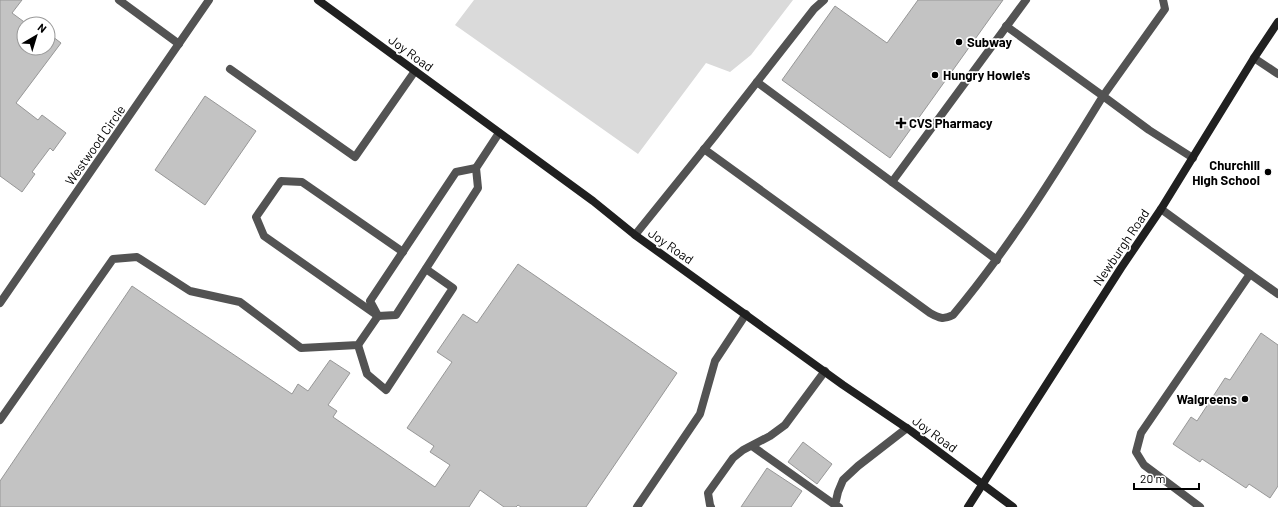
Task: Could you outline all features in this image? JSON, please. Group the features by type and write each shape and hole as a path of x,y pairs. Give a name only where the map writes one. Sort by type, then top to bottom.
{"street":[{"path":"119,0 179,44"},
{"name":"Westwood Circle","path":"0,303 210,0"},
{"name":"Joy Road","path":"318,0 593,201 635,235 907,428 1013,507"},
{"path":"635,235 814,8 824,0"},
{"path":"892,182 1026,0"},
{"path":"704,149 938,318 945,319 953,315 997,260 1066,157 1104,96 1165,9 1164,0"},
{"name":"Newburgh Road","path":"968,507 1121,268 1161,209 1254,58 1278,22"},
{"path":"1006,26 1149,130 1193,158"},
{"path":"1254,58 1278,74"},
{"path":"230,69 355,157 415,71"},
{"path":"757,82 997,260"},
{"path":"403,252 302,182 281,181 256,217 264,236 378,316 396,315 478,188 476,168 499,133"},
{"path":"378,316 370,301 456,172 476,168"},
{"path":"1161,209 1278,294"},
{"path":"0,420 113,259 136,257 190,291 240,302 301,348 358,345"},
{"path":"358,345 367,374 386,390 453,288 426,269"},
{"path":"1200,507 1144,465 1136,452 1141,433 1250,274"},
{"path":"637,507 700,414 715,361 746,314"},
{"path":"358,345 378,316"},
{"path":"712,507 710,505 708,493 733,458 770,436 785,425 825,371"},
{"path":"837,506 838,492 843,480 858,466 907,428"},
{"path":"752,446 837,506"}],"shaded area":[{"path":"474,0 793,0 751,55 730,72 706,63 638,154 455,25"}],"building":[{"path":"0,0 22,0 12,13 16,16 16,56 51,56 16,103 38,120 42,115 66,133 53,151 50,148 32,172 35,174 22,192 0,176"},
{"path":"918,0 1003,0 890,158 782,80 835,6 887,43"},
{"path":"56,39 61,43 56,50"},
{"path":"205,96 256,131 205,205 155,170"},
{"path":"518,264 677,373 586,507 521,507 518,505 516,507 504,507 480,490 469,507 0,507 0,481 132,286 292,394 298,384 308,391 330,360 350,373 328,405 337,411 333,417 435,487 450,465 430,452 434,446 407,428 452,362 437,352 463,314 477,323"},
{"name":"Walgreens","path":"1261,333 1278,345 1278,486 1270,498 1249,484 1246,488 1202,459 1200,462 1173,444 1191,417 1197,421 1225,378 1230,380"},
{"path":"803,442 832,464 817,484 788,462"},
{"path":"767,468 802,491 791,507 741,507"}],"place":[{"name":"Subway","path":"959,42"},
{"name":"Hungry Howie's","path":"935,75"},
{"name":"CVS Pharmacy","path":"901,123"},
{"name":"Churchill High School","path":"1268,172"},
{"name":"Walgreens","path":"1245,399"}]}
